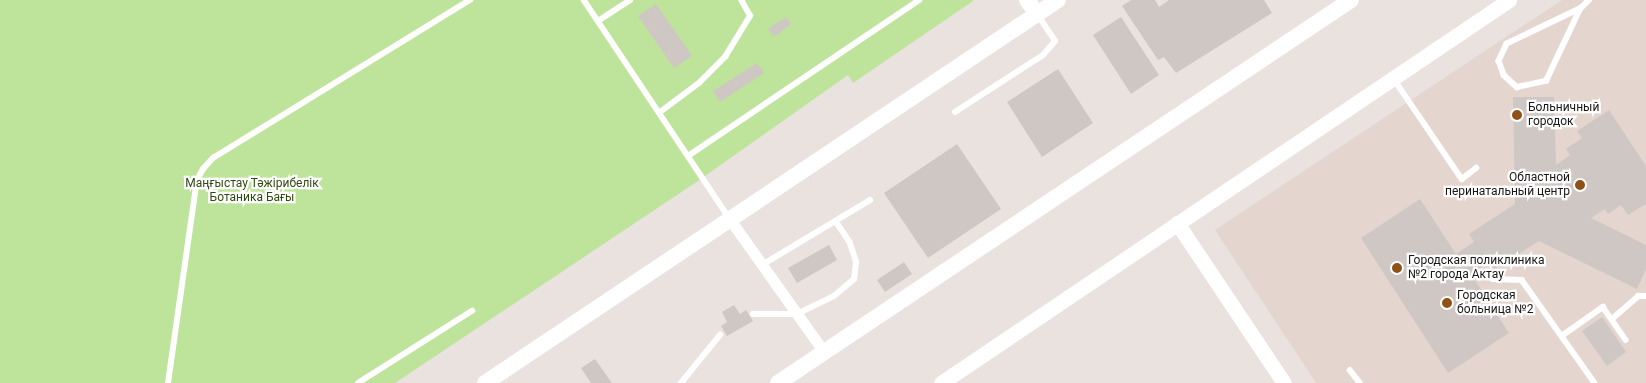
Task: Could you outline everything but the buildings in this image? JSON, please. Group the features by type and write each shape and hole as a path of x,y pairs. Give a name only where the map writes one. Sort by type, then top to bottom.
{"main road":[{"path":"1027,0 1037,14"},
{"path":"485,383 731,221 1058,0"},
{"path":"778,383 1351,0"}],"street":[{"path":"941,383 1509,0"},
{"path":"731,221 824,352"},
{"path":"1177,223 1284,383"}],"lane":[{"path":"168,383 197,180 203,169 213,158 470,0"},
{"path":"584,0 731,221"},
{"path":"598,21 630,0"},
{"path":"659,113 699,83 725,57 750,16 741,0"},
{"path":"688,156 918,0"},
{"path":"1580,8 1546,81 1517,87 1504,75 1499,61 1506,44 1580,8 1589,0"},
{"path":"955,112 1043,55 1055,40 1037,14"},
{"path":"1393,78 1462,179 1476,168"},
{"path":"762,265 870,200"},
{"path":"753,314 797,314 834,296 854,279 856,262 850,243 836,222"},
{"path":"1493,279 1522,280 1563,335 1595,383"},
{"path":"1612,320 1638,296 1646,296"},
{"path":"1563,335 1602,307 1626,340"},
{"path":"358,383 472,311"},
{"path":"681,383 720,335"},
{"path":"1350,370 1360,383"}],"shaded area":[{"name":"Больничный городок","path":"1562,0 1646,0 1646,383 1316,383 1215,230"}],"green space":[{"name":"Маңғыстау Тәжірибелік Ботаника Бағы","path":"0,0 973,1 853,83 848,75 698,181 395,383 0,383"}],"place":[{"name":"Больничный городок","path":"1517,115"},
{"name":"Областной перинатальный центр","path":"1580,185"},
{"name":"Городская поликлиника №2 города Актау","path":"1397,268"},
{"name":"Городская больница №2","path":"1447,303"}]}
